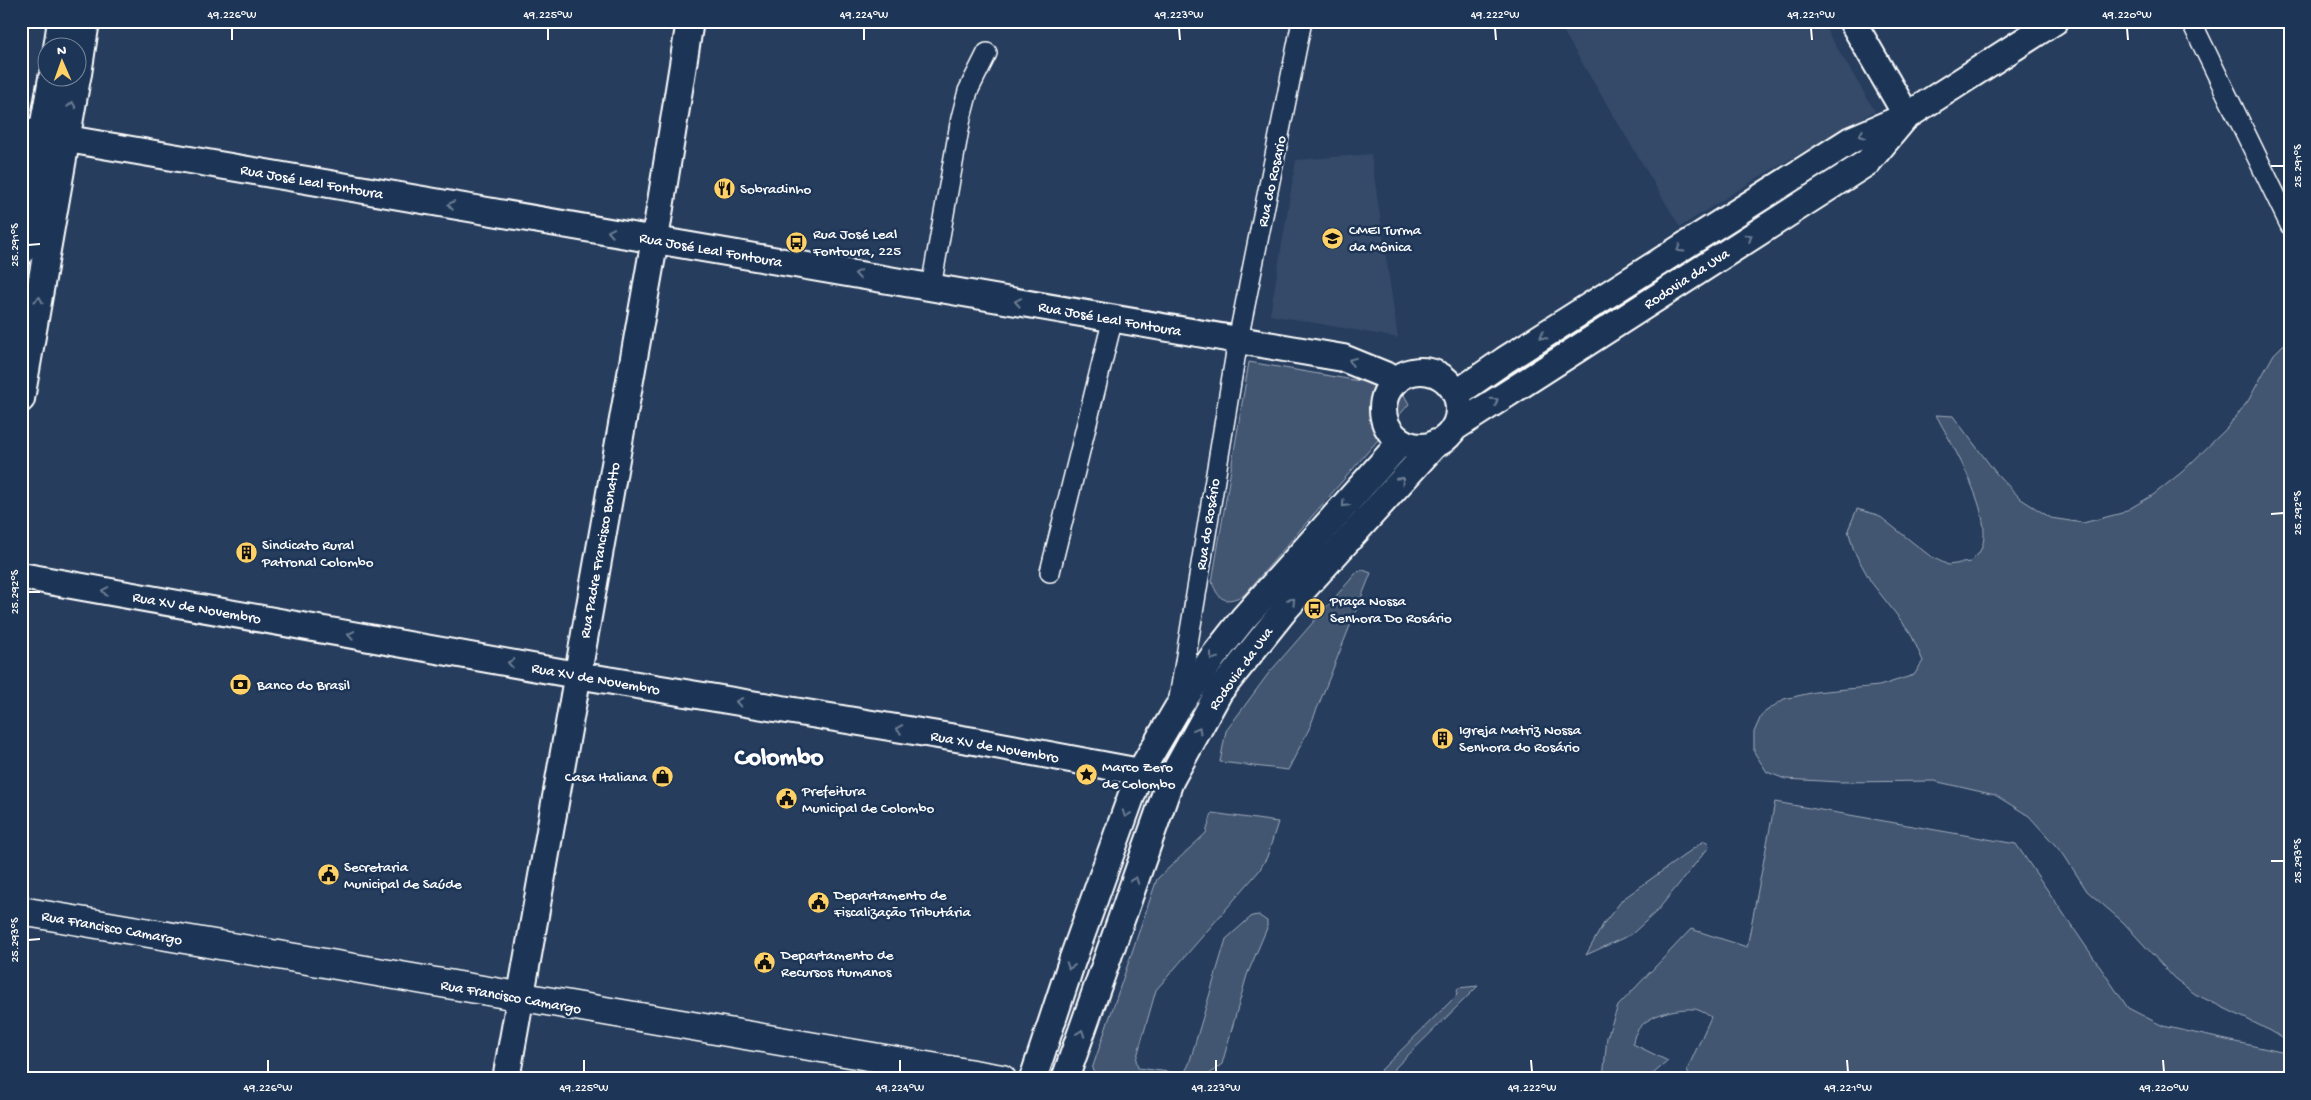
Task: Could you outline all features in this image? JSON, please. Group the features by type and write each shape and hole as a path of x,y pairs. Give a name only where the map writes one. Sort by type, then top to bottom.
{"main road":[{"name":"Rua Francisco Camargo","path":"21,911 1002,1079"}],"street":[{"path":"58,38 61,21"},
{"path":"83,38 86,21"},
{"name":"Rua Padre Francisco Bonatto","path":"506,1079 655,239 690,21"},
{"name":"Rua do Rosario","path":"1238,340 1302,21"},
{"path":"1852,21 1907,116"},
{"name":"Rodovia da Uva","path":"1456,394 1505,360 1851,140 1907,116 2055,21"},
{"path":"2191,21 2290,225"},
{"path":"931,287 961,118 968,92 987,53"},
{"path":"21,252 50,88"},
{"path":"21,399 43,135 71,88"},
{"name":"Rodovia da Uva","path":"1065,1079 1170,782 1219,692 1287,607 1445,436 1868,162 1907,116"},
{"name":"Rua José Leal Fontoura","path":"43,135 1343,358 1397,380"},
{"path":"1050,572 1113,318"},
{"name":"Rua do Rosário","path":"1177,709 1238,340"},
{"path":"1419,371 1430,372 1450,384 1456,394 1459,405 1458,417 1445,436 1419,446 1401,442 1389,429 1383,412 1386,394 1397,380 1407,374 1419,371"},
{"name":"Rodovia da Uva","path":"1034,1079 1072,961 1140,772 1177,709 1212,657 1243,619 1401,442"},
{"name":"Rua XV de Novembro","path":"21,576 577,675 974,741 1140,772 1170,782"}],"shaded area":[{"path":"1557,21 1821,21 1875,111 1759,177 1680,227"},
{"name":"CMEI Turma da Mônica","path":"1371,154 1398,338 1270,315 1296,160"},
{"path":"2290,343 2290,1043 2271,1031 2195,994 2174,978 2123,922 2087,891 2064,855 2029,816 1995,795 1934,781 1840,782 1785,779 1767,772 1754,752 1754,732 1762,714 1784,699 1815,692 1879,686 1914,675 1923,661 1910,632 1871,582 1854,551 1848,530 1857,509 1878,515 1930,556 1948,565 1970,562 1978,554 1984,537 1983,521 1978,502 1961,462 1936,415 1953,416 1996,473 2021,499 2051,518 2083,523 2122,513 2153,495 2182,472 2227,428 2248,401 2274,354 2283,345"},
{"path":"1249,362 1400,388 1409,404 1244,595 1227,600 1220,597 1212,582"},
{"path":"1363,570 1371,573 1309,729 1288,770 1220,762 1226,731 1268,674 1357,572"},
{"path":"1775,802 2016,844 2128,1008 2163,1026 2290,1054 2290,1079 1690,1079 1687,1070 1711,1017 1700,1011 1684,1009 1655,1016 1640,1027 1635,1035 1633,1044 1668,1061 1647,1079 1603,1079 1607,1037 1618,1006 1691,929 1747,947"},
{"path":"1212,813 1278,822 1267,857 1259,871 1156,990 1136,1060 1138,1068 1184,1074 1189,1064 1226,939 1252,916 1258,915 1267,921 1267,928 1247,975 1222,1064 1203,1079 1101,1078 1092,1069 1157,879 1206,833"},
{"path":"1704,841 1708,842 1709,847 1657,911 1632,934 1586,955 1604,923 1623,899"},
{"path":"1478,986 1384,1079 1372,1079 1456,996 1458,988"},
{"path":"1273,1072 1328,1079 1276,1079"}],"place":[{"name":"Sobradinho","path":"724,188"},
{"name":"CMEI Turma da Mônica","path":"1333,238"},
{"name":"Rua José Leal Fontoura, 225","path":"797,242"},
{"name":"Sindicato Rural Patronal Colombo","path":"246,553"},
{"name":"Praça Nossa Senhora Do Rosário","path":"1314,609"},
{"name":"Banco do Brasil","path":"241,684"},
{"name":"Igreja Matriz Nossa Senhora do Rosário","path":"1443,738"},
{"name":"Marco Zero de Colombo","path":"1086,775"},
{"name":"Casa Italiana","path":"663,776"},
{"name":"Prefeitura Municipal de Colombo","path":"786,799"},
{"name":"Secretaria Municipal de Saúde","path":"328,875"},
{"name":"Departamento de Fiscalização Tributária","path":"818,903"},
{"name":"Departamento de Recursos Humanos","path":"765,963"}],"district":[{"name":"Colombo","path":"779,755"}]}
